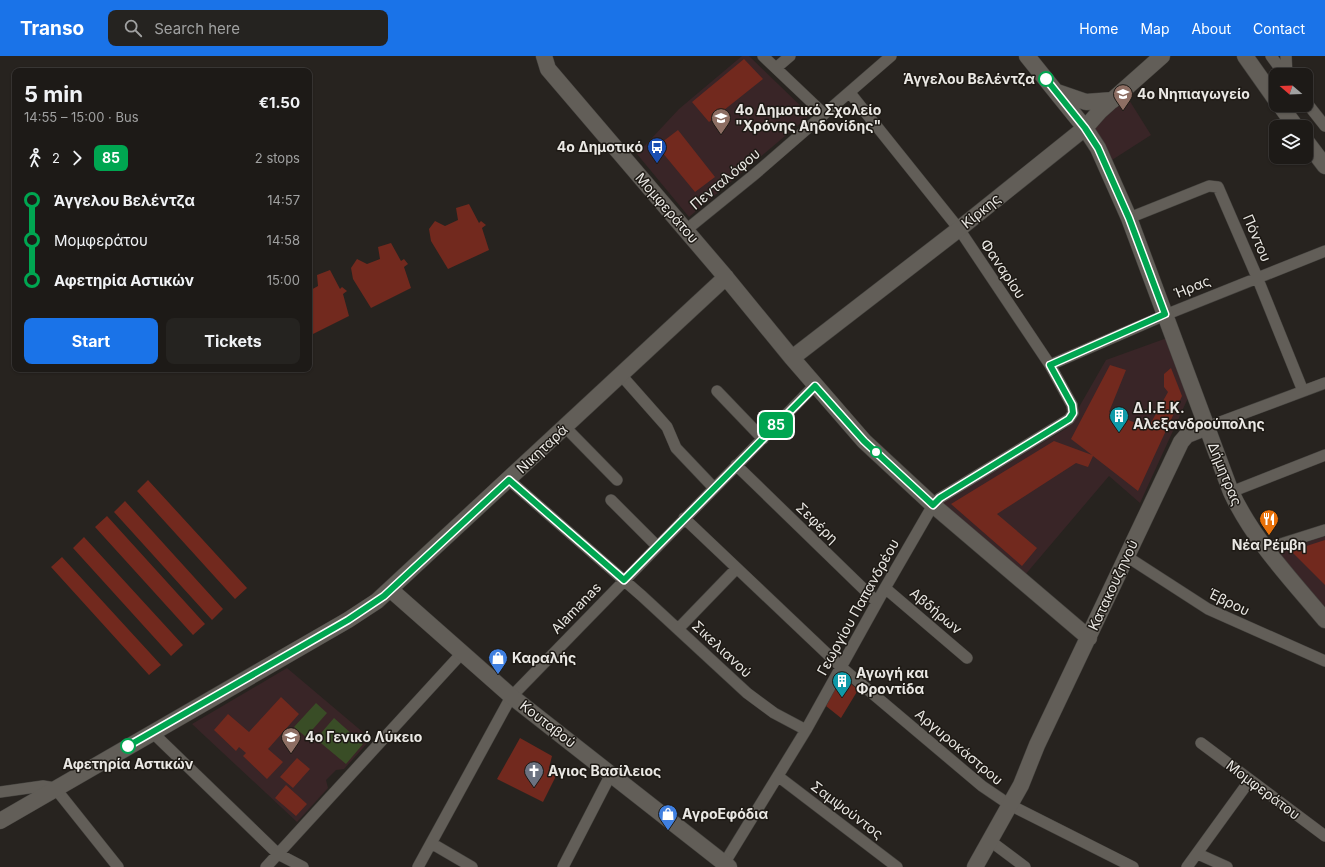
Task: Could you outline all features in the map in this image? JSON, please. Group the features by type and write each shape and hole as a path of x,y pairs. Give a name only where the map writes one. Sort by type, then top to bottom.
{"street":[{"name":"Μομφεράτου","path":"544,56 548,69 726,277 815,386 864,441 933,505 1089,638"},
{"path":"763,56 824,114"},
{"path":"776,68 790,56"},
{"name":"Πενταλόφου","path":"686,230 755,174 824,114 850,94 891,56"},
{"name":"Δήμητρας","path":"1027,56 1085,128 1098,148 1129,218 1231,492 1243,517 1265,549 1325,620"},
{"name":"Κίρκης","path":"792,358 959,229 1085,128 1113,100 1162,56"},
{"path":"1245,56 1269,90"},
{"path":"1271,56 1280,68"},
{"path":"1286,56 1286,68"},
{"path":"1055,91 1086,102 1113,100"},
{"name":"Φαναρίου","path":"850,94 959,229 1050,365 1072,405 1073,413"},
{"path":"1313,111 1325,126"},
{"path":"1313,150 1325,166"},
{"name":"Πόντου","path":"1129,218 1214,185 1218,187 1257,277 1303,391"},
{"name":"Ήρας","path":"1050,365 1165,314 1325,251"},
{"name":"Νικηταρά","path":"0,821 348,620 391,590 726,277"},
{"path":"621,375 667,427 676,448 714,488"},
{"name":"Κατακουζηνού","path":"975,867 1024,780 1037,745 1181,442 1187,436 1207,427 1325,383"},
{"name":"Alamanas","path":"418,867 512,696 684,518 815,386"},
{"path":"717,391 763,439"},
{"name":"Γεωργίου Παπανδρέου","path":"725,866 779,777 933,505 940,498 1069,419 1073,413"},
{"path":"565,427 617,480"},
{"path":"1231,492 1325,455"},
{"name":"Σεφέρη","path":"736,465 877,602"},
{"name":"Σικελιανού","path":"509,480 624,580 747,693 774,713 806,730"},
{"path":"611,500 657,546"},
{"name":"Αργυροκάστρου","path":"684,518 841,667 982,786 1010,805 1133,867"},
{"path":"1265,549 1325,530"},
{"name":"Έβρου","path":"1126,556 1213,612 1325,661"},
{"path":"678,629 736,569"},
{"name":"Αβδήρων","path":"885,588 967,658"},
{"name":"Κουταβού","path":"391,590 512,696 725,866"},
{"path":"266,867 462,653"},
{"path":"152,732 278,854 303,867"},
{"name":"Μομφεράτου","path":"1201,743 1325,836"},
{"path":"563,867 611,774"},
{"name":"Σαμψούντος","path":"779,777 897,867"},
{"path":"1187,867 1198,854 1250,780"},
{"path":"0,792 44,786 55,788 118,867"},
{"path":"989,840 1025,867"},
{"path":"431,843 472,867"},
{"path":"1198,854 1227,867"}],"shaded area":[{"name":"4ο Δημοτικό Σχολείο \"Χρόνης Αηδονίδης\"","path":"742,56 749,56 810,115 689,217 637,154 679,109"},
{"name":"4ο Νηπιαγωγείο","path":"1126,95 1151,135 1112,160 1091,128"},
{"path":"1167,338 1188,398 1140,503 1109,476 1025,575 941,504 1067,428 1106,360"},
{"path":"1325,536 1325,608 1277,552"},
{"name":"4ο Γενικό Λύκειο","path":"287,668 371,739 344,769 336,770 326,780 328,788 297,822 192,724"}],"green space":[{"path":"316,703 327,713 306,737 294,727"},
{"path":"334,718 363,744 346,764 316,739"}],"building":[{"path":"744,59 763,79 709,122 692,102"},
{"path":"678,130 715,177 695,192 657,146"},
{"path":"469,204 479,223 481,221 486,225 482,228 489,250 448,269 431,241 429,229 435,221 445,226 458,220 456,208"},
{"path":"391,243 401,261 404,259 408,264 404,267 411,288 371,308 353,279 351,268 357,259 367,264 380,259 378,247"},
{"path":"330,270 340,289 342,287 347,291 343,294 349,316 312,334 312,289 318,286 317,275"},
{"path":"1110,365 1126,370 1109,412 1148,428 1168,392 1164,387 1164,374 1171,368 1182,396 1138,491 1093,456 1088,467 1076,463 997,514 1037,548 1022,566 951,504 1054,441 1092,455 1071,439"},
{"path":"148,480 247,588 235,599 137,491"},
{"path":"125,501 223,609 212,620 114,512"},
{"path":"107,516 205,624 193,635 95,527"},
{"path":"84,537 183,645 171,656 73,548"},
{"path":"1325,540 1325,585 1291,551"},
{"path":"62,557 161,665 149,675 51,567"},
{"name":"Αγωγή και Φροντίδα","path":"842,676 858,690 841,718 826,706"},
{"path":"281,697 299,714 268,749 283,762 267,779 243,756 246,753 239,747 236,751 214,730 228,714 249,732"},
{"path":"520,738 552,756 549,768 558,772 543,802 497,779"},
{"path":"297,758 310,769 293,788 280,777"},
{"path":"286,785 307,804 296,816 275,798"}],"bus line":[{"name":"85","path":"128,746 348,620 378,601 509,480 624,580 815,386 864,441 933,505 940,498 1069,419 1073,413 1072,405 1050,365 1165,314 1129,218 1098,148 1085,128 1046,79"}],"place":[{"name":"Άγγελου Βελέντζα","path":"1046,79"},
{"name":"4ο Νηπιαγωγείο","path":"1123,111"},
{"name":"4ο Δημοτικό Σχολείο \"Χρόνης Αηδονίδης\"","path":"721,135"},
{"name":"4ο Δημοτικό","path":"657,164"},
{"name":"Δ.Ι.Ε.Κ. Αλεξανδρούπολης","path":"1119,433"},
{"name":"Νέα Ρέμβη","path":"1269,536"},
{"name":"Καραλής","path":"498,675"},
{"name":"Αγωγή και Φροντίδα","path":"842,698"},
{"name":"Αφετηρία Αστικών","path":"128,746"},
{"name":"4ο Γενικό Λύκειο","path":"291,754"},
{"name":"Αγιος Βασίλειος","path":"534,788"},
{"name":"ΑγροΕφόδια","path":"668,831"}]}
